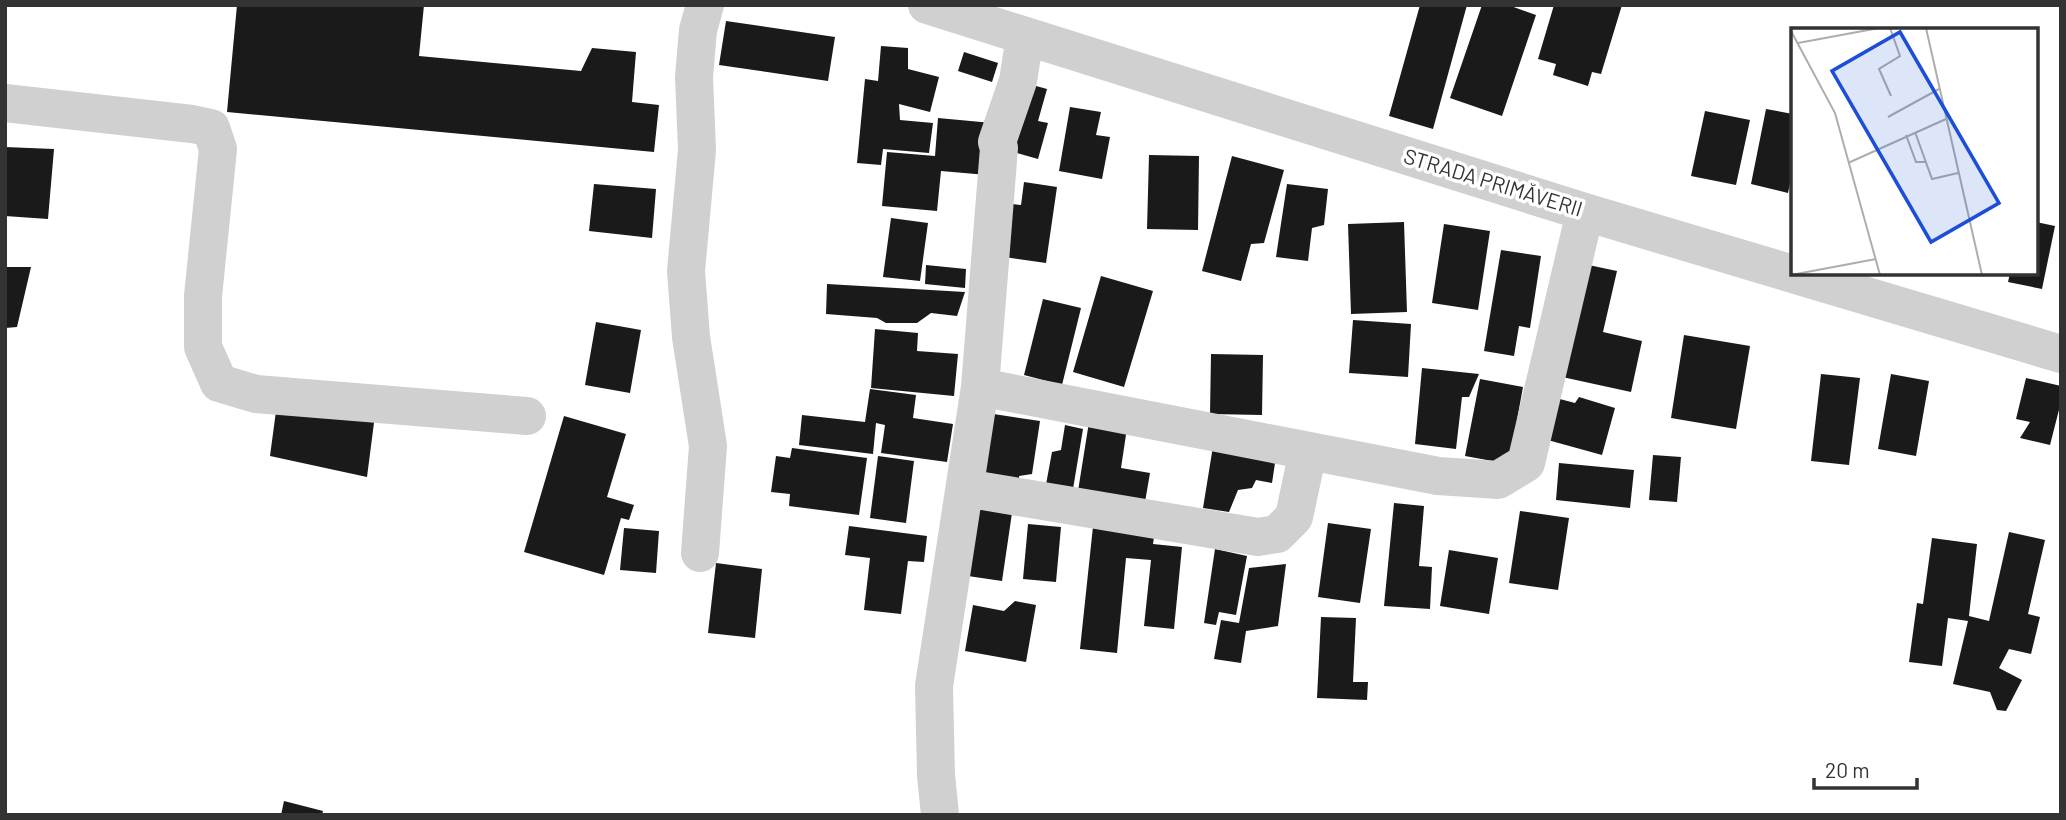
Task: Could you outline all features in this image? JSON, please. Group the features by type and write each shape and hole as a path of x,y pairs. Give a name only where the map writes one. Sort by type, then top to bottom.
{"street":[{"path":"701,553 708,446 691,337 686,271 697,150 694,78 698,30 705,5"},
{"name":"STRADA PRIMĂVERII","path":"928,5 1585,212 1791,273"},
{"path":"940,815 936,775 934,685 980,387 999,148 997,142 1018,81 1025,36"},
{"path":"5,103 211,128 218,149 202,296 203,347 219,383 256,394 527,416"},
{"path":"980,387 1438,476 1498,480 1526,463 1585,212"},
{"name":"STRADA PRIMĂVERII","path":"1796,275 2061,354"},
{"path":"965,488 1258,537 1278,534 1294,517 1308,451"}],"building":[{"path":"237,5 424,5 419,56 581,71 592,48 636,52 632,102 659,105 654,152 227,112"},
{"path":"1420,5 1467,5 1433,129 1389,116"},
{"path":"1482,5 1508,5 1536,15 1502,116 1450,98"},
{"path":"1554,5 1622,5 1601,74 1592,72 1588,86 1553,75 1556,64 1538,59"},
{"path":"726,21 835,37 828,81 719,65"},
{"path":"881,46 908,48 908,69 939,77 930,112 899,104 900,120 933,123 929,153 883,149 881,165 857,163 865,79 878,81"},
{"path":"964,52 998,63 992,82 958,71"},
{"path":"1018,81 1047,89 1038,121 1048,123 1038,159 999,148"},
{"path":"1070,107 1101,112 1096,135 1110,137 1102,179 1059,171"},
{"path":"1766,109 1791,114 1791,179 1788,193 1751,184"},
{"path":"1705,111 1750,120 1736,185 1691,176"},
{"path":"938,118 992,123 987,175 941,171 937,211 882,206 887,152 935,156"},
{"path":"5,147 54,149 48,219 5,216"},
{"path":"1149,155 1199,156 1198,230 1147,229"},
{"path":"1232,156 1284,170 1264,243 1251,244 1241,281 1202,271"},
{"path":"1024,182 1057,187 1046,263 997,256 1005,203 1021,205"},
{"path":"594,184 656,189 652,238 589,231"},
{"path":"1287,184 1328,189 1324,225 1312,228 1308,261 1276,257"},
{"path":"891,218 928,223 920,281 883,277"},
{"path":"1404,222 1407,312 1351,314 1348,224"},
{"path":"2038,222 2055,226 2042,289 2008,282 2010,275 2038,275"},
{"path":"1444,224 1490,231 1478,310 1432,303"},
{"path":"1501,250 1541,256 1530,328 1519,326 1514,356 1484,351"},
{"path":"1579,263 1617,271 1603,332 1642,341 1631,392 1553,375"},
{"path":"926,265 966,269 965,288 925,284"},
{"path":"5,267 31,267 17,327 5,328"},
{"path":"1101,276 1153,291 1124,387 1073,372"},
{"path":"827,284 965,292 957,316 931,313 917,323 886,323 877,318 826,314"},
{"path":"1043,299 1081,308 1062,385 1024,375"},
{"path":"1353,320 1411,324 1408,377 1349,373"},
{"path":"596,322 641,330 630,393 585,385"},
{"path":"875,329 918,333 917,351 958,354 954,396 871,388"},
{"path":"1684,335 1750,346 1736,429 1671,418"},
{"path":"1211,354 1263,355 1262,415 1210,414"},
{"path":"1422,368 1479,374 1469,397 1462,397 1456,449 1415,444"},
{"path":"1821,374 1860,378 1849,465 1811,461"},
{"path":"1891,374 1929,381 1916,456 1878,449"},
{"path":"2026,378 2061,386 2061,402 2050,445 2020,438 2030,422 2016,419"},
{"path":"1480,379 1523,387 1509,464 1465,456"},
{"path":"870,389 916,395 913,418 953,424 947,462 881,453 885,425 876,423 873,454 799,445 802,415 865,422"},
{"path":"278,396 375,415 367,477 270,456"},
{"path":"1579,397 1615,408 1602,455 1544,439 1556,398 1575,403"},
{"path":"987,413 1040,421 1032,474 1019,476 1020,487 977,480"},
{"path":"564,416 626,434 607,497 634,505 629,520 621,518 604,575 524,552"},
{"path":"1089,422 1127,428 1121,468 1150,473 1145,502 1078,491"},
{"path":"1065,425 1083,429 1072,495 1045,490 1052,452 1061,450"},
{"path":"1214,440 1277,450 1272,483 1256,480 1252,488 1238,490 1229,512 1203,508"},
{"path":"792,448 867,458 859,515 789,506 790,494 771,492 776,456 790,458"},
{"path":"1653,455 1681,457 1677,502 1649,500"},
{"path":"878,456 914,461 906,523 870,518"},
{"path":"1559,463 1634,470 1630,508 1556,500"},
{"path":"1394,503 1424,506 1419,566 1432,567 1430,609 1384,606"},
{"path":"972,507 1012,513 1002,581 961,575"},
{"path":"1520,511 1569,518 1558,590 1509,583"},
{"path":"1094,517 1156,523 1153,544 1182,547 1174,629 1144,626 1151,560 1126,558 1117,653 1080,649"},
{"path":"1328,523 1371,529 1360,603 1318,597"},
{"path":"1028,524 1061,527 1056,582 1023,579"},
{"path":"849,526 927,536 924,562 908,561 901,614 864,610 870,558 845,555"},
{"path":"624,528 659,531 656,573 620,570"},
{"path":"2009,532 2045,540 2028,614 2040,617 2031,654 2009,649 1999,668 2022,680 2006,711 1997,710 1990,692 1953,684 1968,621 1948,618 1942,666 1909,662 1917,603 1923,604 1932,538 1977,544 1969,616 1989,621"},
{"path":"1215,549 1247,556 1236,615 1219,612 1216,625 1204,623"},
{"path":"1449,550 1498,558 1489,614 1440,606"},
{"path":"716,563 762,569 755,638 708,633"},
{"path":"1286,564 1278,626 1246,631 1241,663 1214,659 1221,620 1239,623 1249,568"},
{"path":"1015,601 1036,605 1026,662 965,651 973,605 1004,611"},
{"path":"1321,617 1356,618 1353,682 1368,682 1367,700 1317,698"},
{"path":"284,801 323,811 322,815 281,815"}]}
